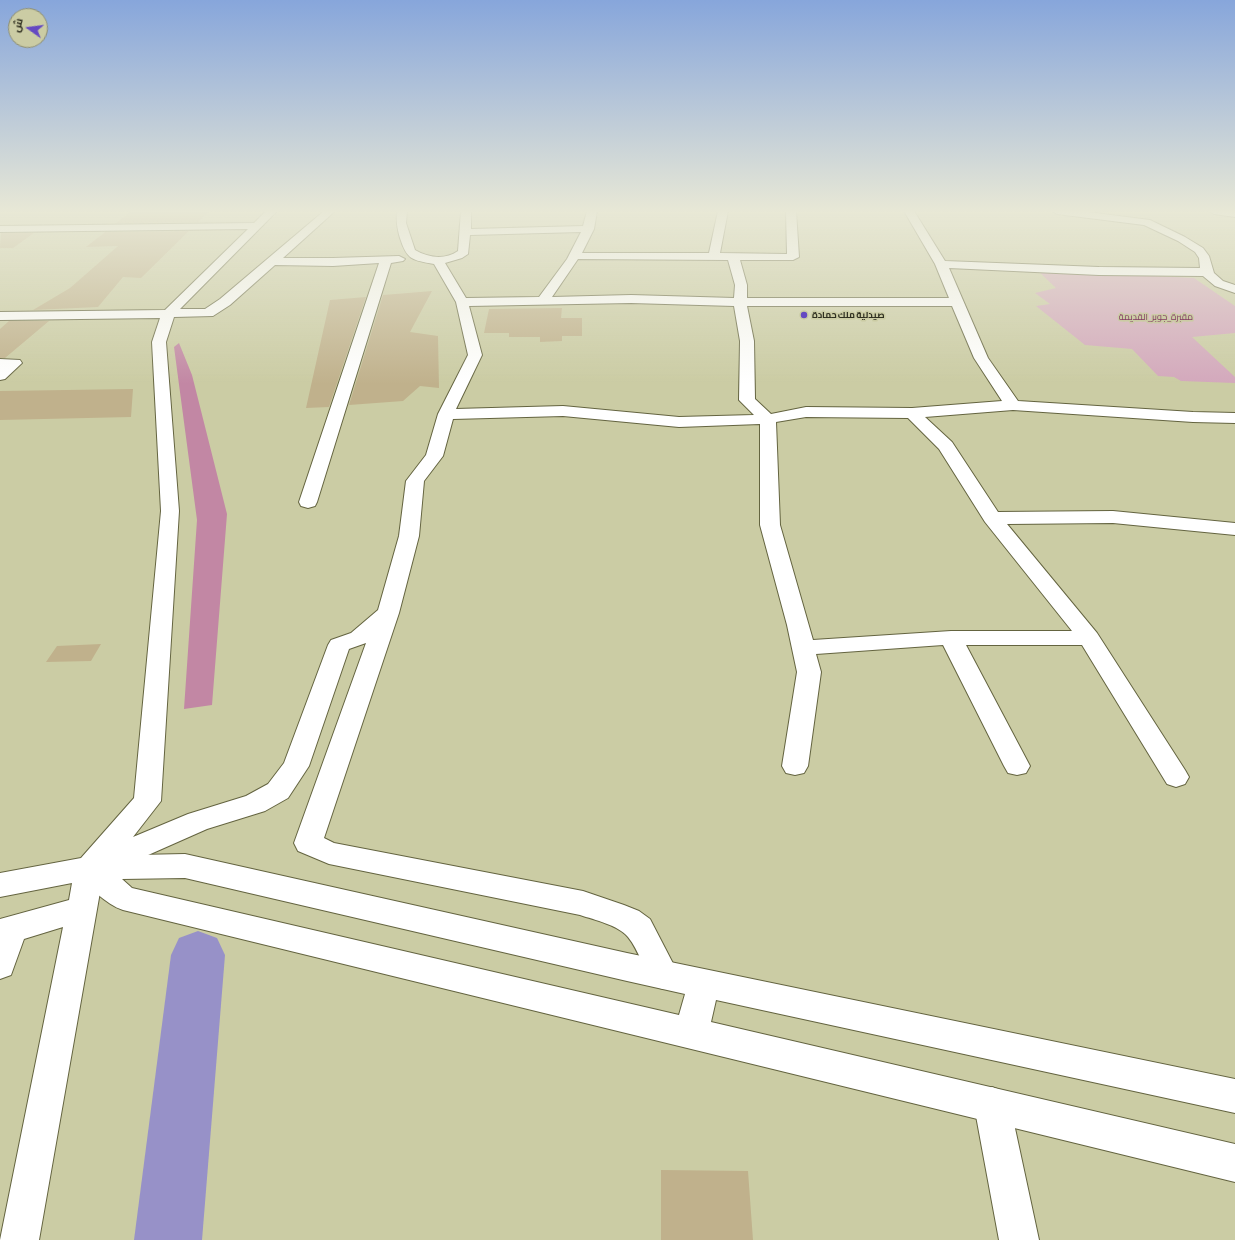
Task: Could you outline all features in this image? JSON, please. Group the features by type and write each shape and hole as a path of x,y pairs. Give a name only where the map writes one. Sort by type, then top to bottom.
{"street":[{"path":"19,1240 90,868 147,801 170,511 159,342 168,314 215,269"},
{"path":"0,316 208,314 225,302 262,269"},
{"path":"308,502 383,269"},
{"path":"437,269 462,302 475,355 446,414 434,456 415,481 411,505 409,536 388,613 308,843 329,853 583,903 623,919 638,928 663,975"},
{"path":"542,301 566,269"},
{"path":"736,269 741,285 740,302 747,341 747,400 768,419 770,525 804,648 809,672 795,766"},
{"path":"943,269 981,358 1013,405"},
{"path":"1051,269 1206,272"},
{"path":"1206,269 1206,272 1213,280 1230,289 1235,289"},
{"path":"462,302 632,299 740,302 958,302"},
{"path":"0,363 15,363 0,376"},
{"path":"446,414 563,411 679,422 768,419 806,412 912,413 1013,405 1193,417 1235,418"},
{"path":"912,413 946,446 992,518 1089,638 1176,777"},
{"path":"992,518 1113,517 1235,529"},
{"path":"90,868 198,821 255,804 278,791 296,766 339,645 359,638 388,613"},
{"path":"804,648 951,638 1089,638"},
{"path":"951,638 1017,766"},
{"path":"0,885 90,868 185,866 704,984 1235,1096"},
{"path":"90,868 123,898 1235,1163"},
{"path":"0,965 5,931 82,909"},
{"path":"691,1033 704,984"},
{"path":"992,1105 1019,1240"}],"green space":[{"name":"مقبرة_جوبر_القديمة","path":"1037,270 1194,278 1235,306 1235,333 1192,337 1235,377 1235,383 1181,381 1174,377 1158,376 1132,349 1085,345 1036,306 1050,304 1035,293 1056,288"}],"shaded area":[{"path":"179,343 192,375 227,514 212,705 184,709 197,520 174,347"}],"building":[{"path":"92,269 150,269 141,278 123,277 98,307 33,310 70,288"},
{"path":"432,291 410,332 438,336 439,388 420,386 403,401 349,405 383,295"},
{"path":"366,297 329,407 306,408 330,300"},
{"path":"562,308 561,318 582,318 582,336 562,336 562,341 540,342 540,337 509,337 509,333 484,333 489,309"},
{"path":"9,321 49,321 5,358 0,358 0,329"},
{"path":"133,389 131,417 0,420 0,391"},
{"path":"101,644 91,661 46,662 57,646"},
{"path":"661,1170 748,1171 753,1240 661,1240"}],"waterway":[{"path":"168,1240 198,955"}],"place":[{"name":"صيدلية ملك حمادة","path":"804,315"}]}
